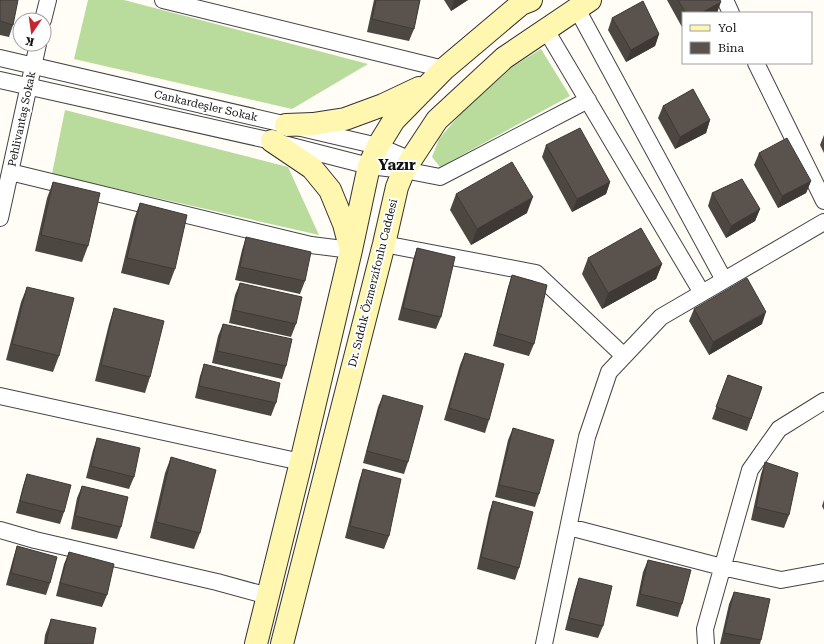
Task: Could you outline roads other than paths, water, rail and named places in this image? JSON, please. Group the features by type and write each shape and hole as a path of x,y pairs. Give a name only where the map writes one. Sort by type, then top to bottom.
{"main road":[{"path":"256,644 374,156 394,120 437,76 521,4 530,0"},
{"name":"Dr. Sıddık Özmerzifonlu Caddesi","path":"282,644 384,244 397,187 407,165 437,120 504,58 583,4"},
{"path":"286,125 313,124 346,119 383,105 437,76"},
{"path":"272,141 312,168 330,190 344,224 351,250"}],"street":[{"path":"45,12 48,0"},
{"path":"163,0 437,76"},
{"path":"725,0 731,12"},
{"path":"583,4 724,280"},
{"path":"546,30 702,293"},
{"name":"Pehlivantaş Sokak","path":"0,218 36,52"},
{"name":"Cankardeşler Sokak","path":"0,58 286,125 374,156 407,165 440,177 588,100"},
{"path":"756,64 824,201"},
{"name":"Cankardeşler Sokak","path":"0,80 272,141 374,156"},
{"path":"10,172 311,245 351,250"},
{"path":"544,644 588,437 608,372 661,317 824,222"},
{"path":"384,244 536,273 624,356"},
{"path":"0,396 301,462"},
{"path":"706,644 705,629 750,470 779,429 824,401"},
{"path":"569,527 722,567 780,580 824,572"},
{"path":"0,530 35,540 217,582 266,604 246,644"},
{"path":"290,616 291,644"}],"district":[{"name":"Yazır","path":"397,165"}]}
